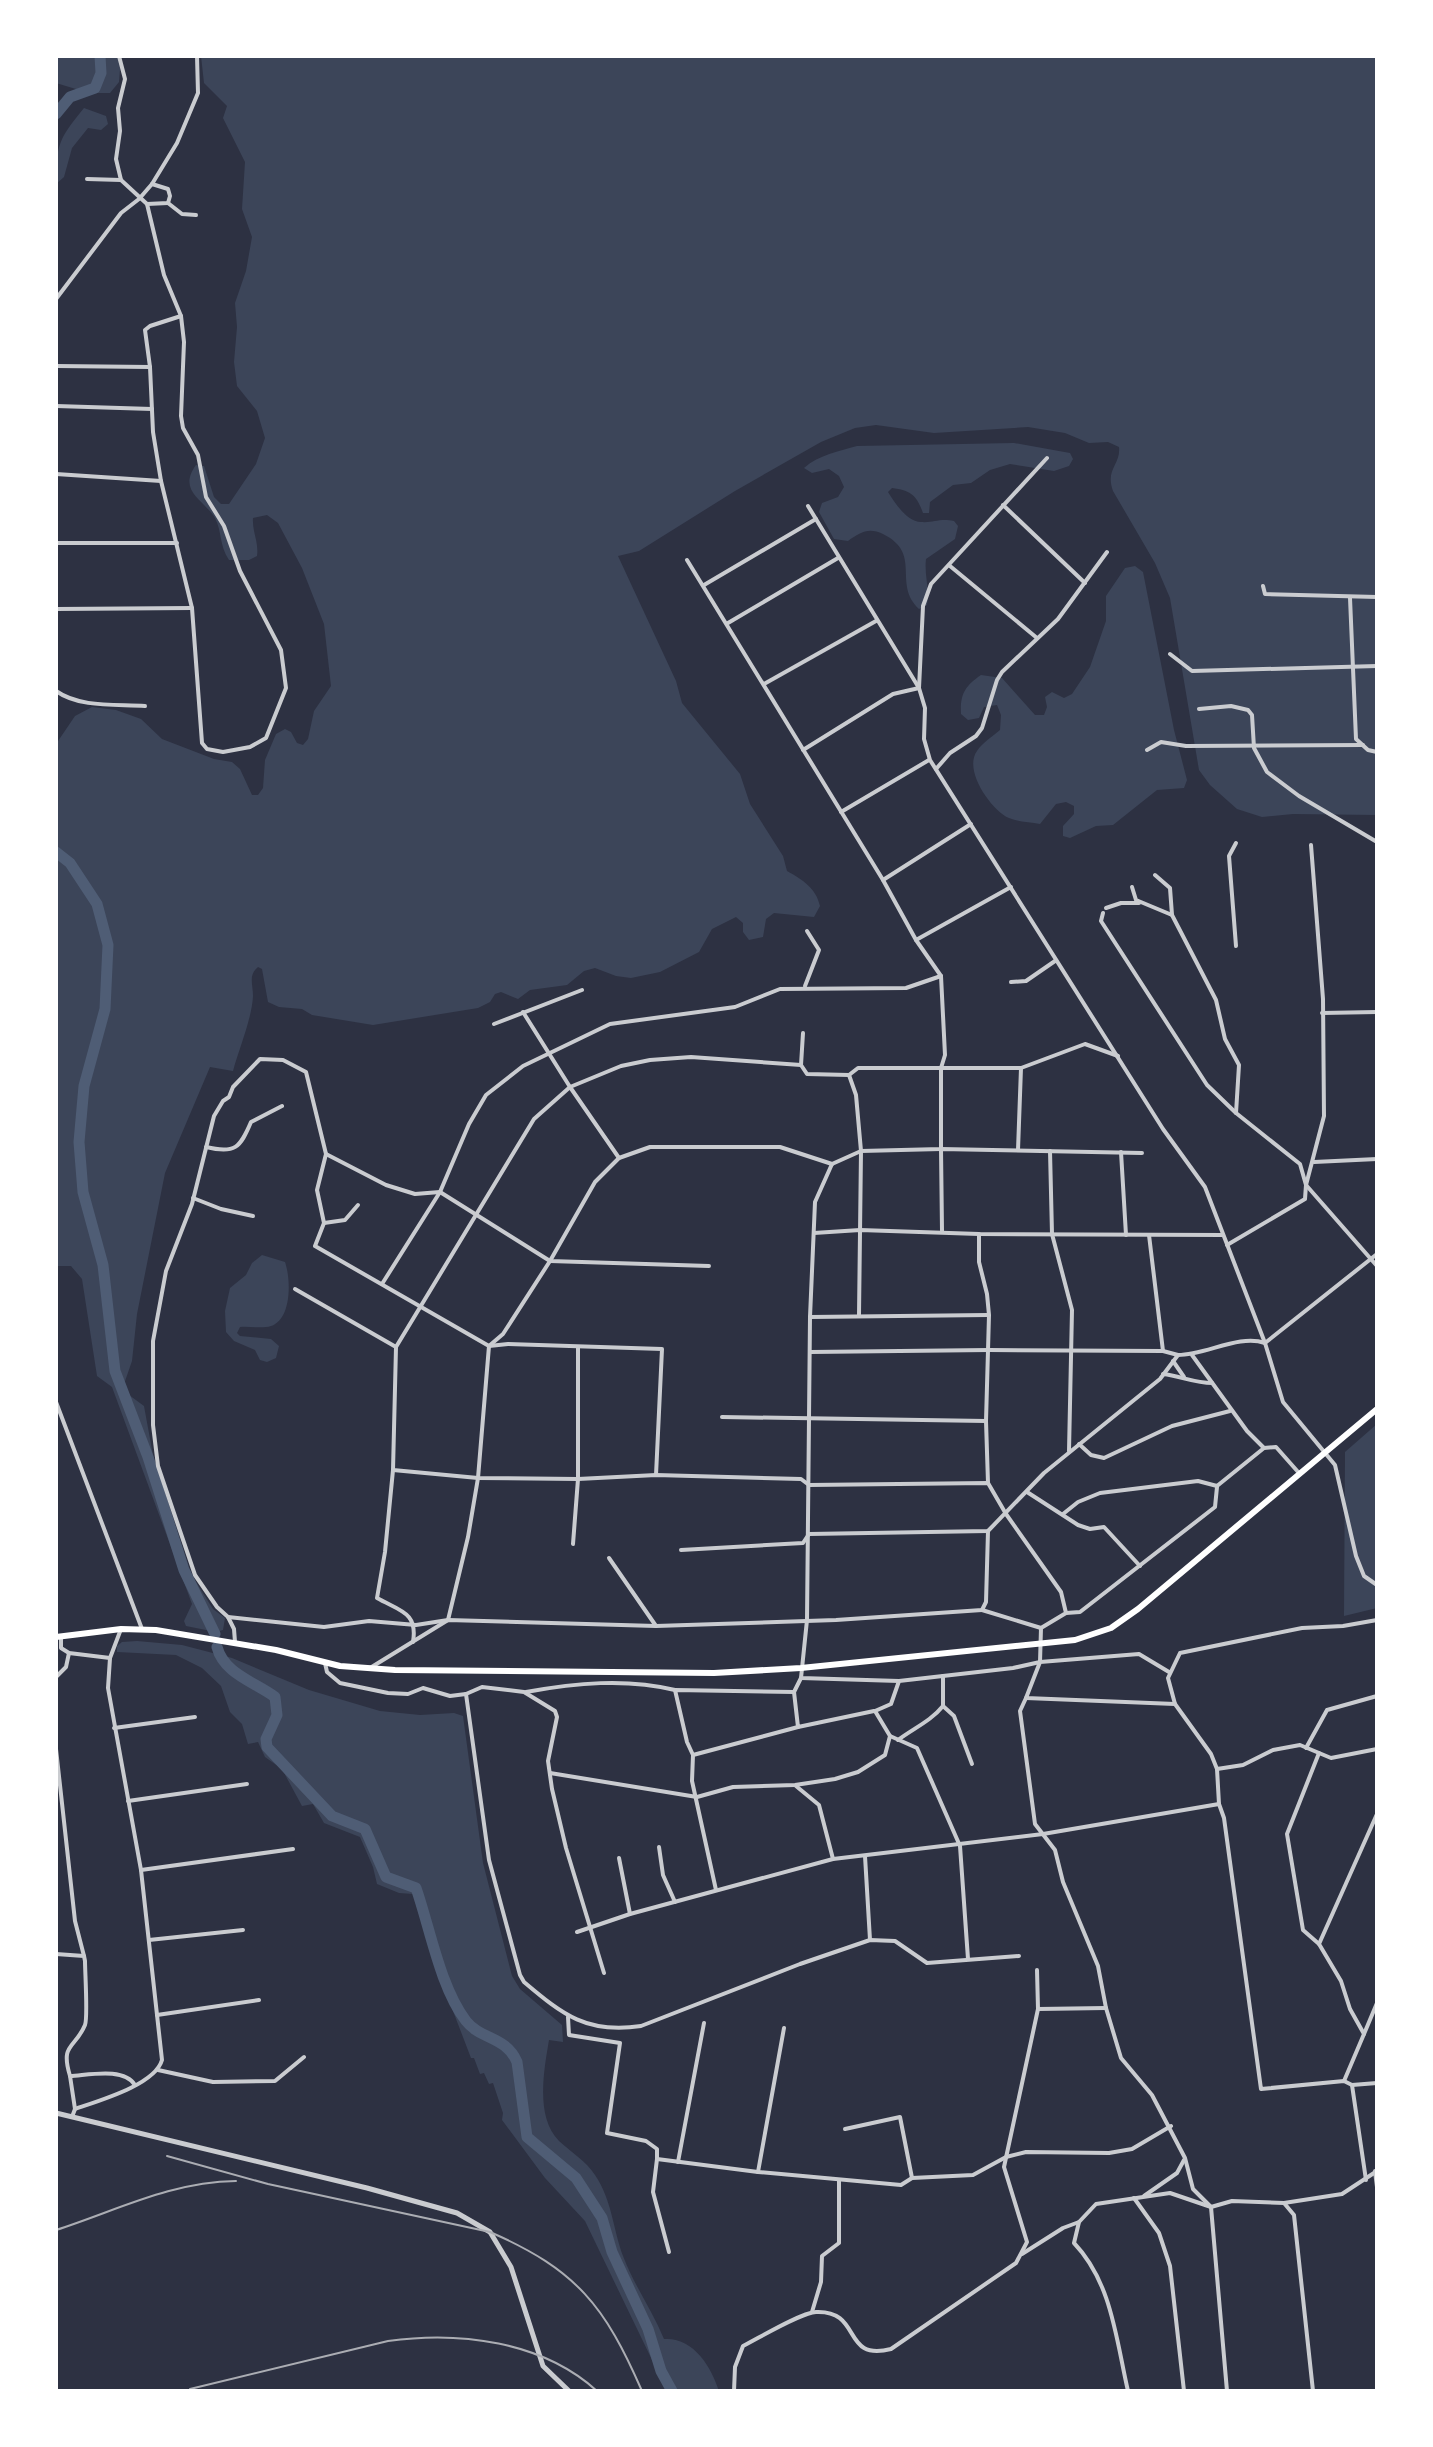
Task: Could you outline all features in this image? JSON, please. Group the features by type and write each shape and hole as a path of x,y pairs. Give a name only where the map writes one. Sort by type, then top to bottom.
{"main road":[{"path":"58,1637 142,1629 235,1642 325,1663 368,1669 714,1673 801,1668 1075,1640 1111,1628 1138,1609 1377,1409"}],"street":[{"path":"119,56 125,79 118,108 120,131 116,159 121,180 147,204 168,203 182,214 196,215"},
{"path":"56,299 121,213 152,184 177,143 198,93 197,56"},
{"path":"87,179 121,180"},
{"path":"152,184 168,189 168,203"},
{"path":"147,204 164,275 181,316 184,342 183,428 198,455 206,497 219,515 240,571 281,650 286,688 266,738 250,747 223,752 207,749 202,743 192,608 161,481 152,409 145,330 181,316"},
{"path":"56,366 150,367"},
{"path":"56,406 152,409"},
{"path":"919,688 926,593 1047,458"},
{"path":"56,474 161,481"},
{"path":"1003,505 1085,583"},
{"path":"808,506 919,688 925,708 924,739 930,760 1163,1129 1205,1187 1265,1343 1283,1402 1335,1465 1356,1556 1364,1576 1377,1585"},
{"path":"703,585 816,519"},
{"path":"56,543 177,543"},
{"path":"936,769 950,753 976,736 982,728 997,680 1058,619 1107,552"},
{"path":"728,623 838,558"},
{"path":"687,560 883,880 916,940 941,976 945,1055 941,1068 942,1231"},
{"path":"950,566 1037,638"},
{"path":"1263,586 1265,594 1377,597"},
{"path":"1350,598 1356,739 1368,750 1377,752"},
{"path":"56,609 192,608"},
{"path":"764,684 876,621"},
{"path":"1170,654 1192,671 1377,666"},
{"path":"803,750 893,694 919,688"},
{"path":"56,691 68,699 81,702 145,706"},
{"path":"1199,709 1231,706 1248,710 1252,715 1254,746 1267,772 1299,796 1377,842"},
{"path":"1147,750 1161,742 1186,746 1363,745"},
{"path":"841,812 930,760"},
{"path":"883,880 971,824"},
{"path":"1236,843 1229,856 1236,946"},
{"path":"1227,1245 1305,1199 1324,1116 1323,999 1311,845"},
{"path":"1155,875 1170,888 1172,915 1216,1000 1225,1039 1239,1065 1236,1113"},
{"path":"916,940 1011,887"},
{"path":"1132,887 1134,897 1140,903"},
{"path":"1172,915 1140,903 1121,903 1105,911 1101,921 1207,1085 1236,1113 1300,1164 1306,1185 1377,1266"},
{"path":"805,987 819,950 807,931"},
{"path":"1011,982 1026,981 1055,961"},
{"path":"382,1284 440,1192 469,1124 486,1095 523,1066 610,1024 735,1007 780,989 906,988 941,976"},
{"path":"494,1024 582,990"},
{"path":"523,1012 619,1158"},
{"path":"1322,1013 1377,1012"},
{"path":"803,1033 801,1065 807,1074 849,1075 858,1068 1021,1068 1085,1044 1118,1056"},
{"path":"413,1642 416,1625 411,1617 377,1598 393,1470 396,1347 534,1119 570,1087 621,1066 650,1060 691,1057 801,1065"},
{"path":"235,1642 234,1629 228,1617 210,1599 195,1575 158,1466 153,1425 153,1341 166,1271 193,1198 214,1116 233,1087 260,1059 283,1060 306,1072 326,1154 317,1190 324,1223 315,1246 489,1346 662,1349 656,1475"},
{"path":"1018,1150 1021,1068"},
{"path":"849,1075 856,1095 861,1151 859,1315"},
{"path":"206,1147 228,1151 236,1147 243,1141 251,1122 282,1106"},
{"path":"368,1669 448,1620 468,1537 478,1478 489,1346 503,1334 550,1261 595,1182 619,1158 650,1147 780,1147 832,1164"},
{"path":"798,1727 794,1692 801,1678 807,1620 810,1317 815,1202 832,1164 861,1151 941,1149 1142,1153"},
{"path":"1050,1151 1052,1234 1072,1310 1069,1451"},
{"path":"1121,1152 1126,1235"},
{"path":"326,1154 386,1185 415,1194 440,1192 550,1261 709,1266"},
{"path":"1314,1162 1377,1159"},
{"path":"193,1198 221,1209 253,1216"},
{"path":"324,1223 345,1220 358,1205"},
{"path":"814,1233 860,1230 1224,1235"},
{"path":"979,1234 979,1262 989,1315 988,1483 1061,1592 1066,1613"},
{"path":"1149,1235 1163,1351"},
{"path":"1265,1343 1377,1254"},
{"path":"295,1289 396,1347"},
{"path":"810,1317 989,1315"},
{"path":"810,1352 1072,1350 1163,1351 1192,1355 1254,1339 1265,1343"},
{"path":"573,1544 578,1479 578,1347"},
{"path":"809,1534 988,1531 1069,1451 1163,1374 1178,1355"},
{"path":"1192,1355 1231,1411 1264,1448"},
{"path":"1173,1361 1184,1377"},
{"path":"1163,1374 1213,1383"},
{"path":"56,1402 142,1629"},
{"path":"1079,1444 1091,1455 1104,1458 1172,1426 1231,1411"},
{"path":"722,1417 986,1421"},
{"path":"228,1617 324,1627 369,1621 416,1625 448,1620 656,1626 982,1610 1041,1628 1066,1613 1080,1612 1215,1507 1217,1486 1264,1448 1276,1447 1299,1473"},
{"path":"393,1470 478,1478 578,1479 656,1475 801,1479 809,1485 988,1483"},
{"path":"1063,1514 1078,1502 1100,1493 1198,1481 1217,1486"},
{"path":"1027,1492 1078,1525 1090,1529 1104,1527 1140,1566"},
{"path":"982,1610 986,1602 988,1531"},
{"path":"681,1550 803,1543 809,1534"},
{"path":"609,1558 656,1626"},
{"path":"1377,1620 1302,1628 1180,1653 1168,1678 1175,1704 1211,1754 1217,1769 1219,1804 1226,1833 1261,2089 1344,2081 1352,2085 1377,2083"},
{"path":"1041,1628 1040,1662 1020,1711 1035,1824 1055,1850 1063,1882 1098,1966 1106,2008 1121,2058 1152,2095 1171,2126 1185,2158 1193,2189 1211,2207 1227,2391"},
{"path":"75,2109 135,2085 158,2070 162,2060 141,1870 108,1688 110,1658 121,1629"},
{"path":"58,1637 59,1649 110,1658"},
{"path":"56,1677 66,1667 69,1653"},
{"path":"801,1678 899,1681 1040,1662 1139,1654 1169,1672"},
{"path":"325,1663 327,1672 340,1683 388,1693 408,1694 423,1688 443,1695 466,1694 482,1687 524,1692 576,1684 624,1682 675,1690 794,1692"},
{"path":"898,1740 914,1727 933,1718 943,1706 943,1676"},
{"path":"693,1755 798,1727 875,1711 891,1704 899,1681"},
{"path":"675,1690 693,1755 692,1781 716,1891"},
{"path":"524,1692 549,1706 557,1717 548,1761 550,1773 566,1848 604,1973"},
{"path":"466,1694 489,1860 520,1975 524,1982 568,2017 619,2029 641,2026 870,1940 895,1941 927,1963 1019,1956"},
{"path":"1306,1748 1327,1710 1377,1696"},
{"path":"1026,1698 1175,1704"},
{"path":"943,1706 954,1716 972,1764"},
{"path":"875,1711 890,1736 917,1748 960,1846 968,1960"},
{"path":"114,1728 195,1717"},
{"path":"550,1773 697,1797 733,1787 795,1785 858,1772 885,1755 890,1736"},
{"path":"1217,1769 1243,1765 1273,1750 1300,1745 1331,1758 1377,1749"},
{"path":"56,1749 75,1921 84,1956 86,2023 67,2048 66,2061 75,2109 72,2117"},
{"path":"1319,1753 1287,1834 1303,1930 1319,1944 1341,1981 1350,2009 1364,2034"},
{"path":"128,1801 247,1784"},
{"path":"795,1785 819,1805 833,1859"},
{"path":"577,1932 630,1914 833,1859 960,1846 1219,1804"},
{"path":"1319,1944 1377,1814"},
{"path":"659,1847 663,1875 675,1902"},
{"path":"141,1870 293,1849"},
{"path":"865,1856 870,1940"},
{"path":"619,1858 630,1914"},
{"path":"149,1940 243,1930"},
{"path":"56,1954 84,1956"},
{"path":"734,2391 735,2367 743,2346 812,2312 830,2313 843,2320 861,2348 874,2354 891,2349 1016,2263 1027,2242 1004,2167 1038,2009 1037,1970"},
{"path":"157,2015 259,2000"},
{"path":"1344,2081 1377,2003"},
{"path":"1038,2009 1106,2008"},
{"path":"568,2017 569,2035 620,2043 607,2133 646,2141 657,2149 653,2192 669,2252"},
{"path":"678,2162 704,2023"},
{"path":"758,2172 784,2028"},
{"path":"158,2070 213,2082 275,2081 304,2057"},
{"path":"70,2076 122,2074 131,2077 135,2085"},
{"path":"1352,2085 1366,2180"},
{"path":"56,2113 367,2188 457,2213 490,2232 511,2267 543,2366 569,2391"},
{"path":"845,2129 900,2117 912,2178"},
{"path":"657,2159 839,2181 901,2185 912,2178 973,2175 1006,2157 1026,2152 1132,2149 1171,2126"},
{"path":"1143,2197 1177,2173 1185,2158"},
{"path":"1020,2255 1063,2228 1079,2222 1096,2204 1170,2193 1211,2207 1232,2201 1284,2203 1342,2194 1376,2171"},
{"path":"1376,2171 1377,2187"},
{"path":"812,2312 821,2282 822,2256 839,2243 839,2181"},
{"path":"1134,2198 1159,2233 1170,2266 1184,2391"},
{"path":"1284,2203 1294,2215 1313,2391"},
{"path":"1079,2222 1074,2243 1088,2259 1104,2287 1128,2391"}],"shaded area":[{"path":"56,56 121,56 119,82 110,93 89,93 56,83"},
{"path":"201,56 1377,56 1377,815 1293,814 1262,817 1237,809 1210,785 1199,770 1170,598 1155,563 1113,491 1111,477 1119,447 1108,442 1089,443 1065,433 1028,427 934,433 876,425 855,428 821,442 639,551 618,556 676,681 682,703 740,774 750,804 783,856 787,871 808,885 820,906 814,917 774,913 766,919 763,937 749,940 743,932 743,923 736,917 712,929 699,952 660,972 631,978 595,968 584,971 567,985 530,990 518,999 501,992 478,1008 373,1025 312,1015 302,1009 279,1007 268,1002 262,969 258,967 255,970 250,1014 233,1071 210,1067 165,1173 137,1314 132,1361 124,1384 125,1392 144,1406 155,1466 189,1571 213,1609 225,1618 223,1630 216,1632 186,1626 184,1621 192,1604 112,1387 97,1376 82,1279 71,1266 56,1266 56,744 75,716 92,707 116,710 141,719 162,739 214,759 232,762 240,769 252,795 258,795 263,788 265,760 276,734 285,729 291,732 297,743 303,745 308,739 314,711 331,686 324,624 302,568 278,523 267,515 253,518 257,556 249,560 229,560 215,518 194,494 189,482 196,465 204,466 214,497 221,504 229,504 256,464 265,438 257,411 237,386 234,362 237,327 235,303 246,271 252,237 242,209 245,162 223,118 227,106 204,83"},
{"path":"84,108 106,116 108,124 101,130 88,128 72,148 64,177 56,184 61,143"},
{"path":"1014,443 1070,453 1073,459 1069,466 1054,471 1010,464 990,470 971,483 953,485 930,502 929,513 923,513 916,498 909,492 892,488 888,492 911,519 921,522 954,521 958,526 955,539 926,559 927,605 919,609 908,589 902,550 883,534 873,531 861,533 848,541 834,539 819,512 822,503 838,497 844,487 839,476 829,469 812,473 804,468 822,457 857,446"},
{"path":"1135,566 1143,572 1187,780 1184,788 1157,790 1113,825 1096,826 1070,838 1063,836 1063,826 1074,814 1074,806 1066,802 1056,804 1040,824 1009,818 987,798 974,768 977,751 1000,730 1001,715 997,705 984,707 979,718 968,720 961,714 965,691 981,675 1002,678 1035,715 1044,715 1047,707 1045,697 1052,692 1064,698 1072,694 1090,667 1106,621 1106,596 1125,568"},
{"path":"262,1255 285,1262 289,1288 286,1307 278,1322 271,1326 240,1327 237,1333 240,1336 271,1339 279,1346 276,1358 267,1362 260,1360 255,1350 234,1341 226,1332 225,1311 230,1288 246,1275 252,1263"},
{"path":"1377,1424 1377,1608 1344,1616 1345,1452"},
{"path":"122,1642 182,1645 232,1658 309,1690 380,1711 420,1715 454,1713 463,1716 483,1863 512,1976 520,1989 562,2025 563,2042 549,2040 544,2079 544,2106 551,2131 587,2165 601,2185 623,2256 664,2339 692,2348 706,2363 719,2391 667,2391 585,2221 545,2178 502,2120 503,2113 493,2083 489,2084 484,2073 480,2074 474,2058 471,2058 430,1951 413,1894 399,1893 377,1884 360,1837 324,1823 313,1804 302,1806 282,1769 265,1757 258,1742 248,1744 242,1724 230,1712 221,1686 202,1668 176,1655 117,1652 117,1646"}],"waterway":[{"path":"56,114 70,97 95,88 101,73 100,56"},
{"path":"56,852 70,863 97,904 108,945 105,1009 84,1086 79,1142 83,1192 103,1265 115,1371 148,1457 184,1570 215,1634"},
{"path":"217,1647 233,1671 275,1697 277,1715 266,1739 267,1747 332,1816 365,1829 386,1877 416,1888 449,1992 466,2021 506,2047 517,2062 527,2137 576,2178 602,2218 612,2252 648,2329 661,2371 672,2391"}],"railway":[{"path":"167,2156 268,2184 490,2232 520,2246 567,2277 601,2313 642,2391"},
{"path":"56,2230 166,2192 236,2181"},
{"path":"190,2389 388,2341 443,2338 471,2339 525,2351 575,2374 597,2391"}]}
